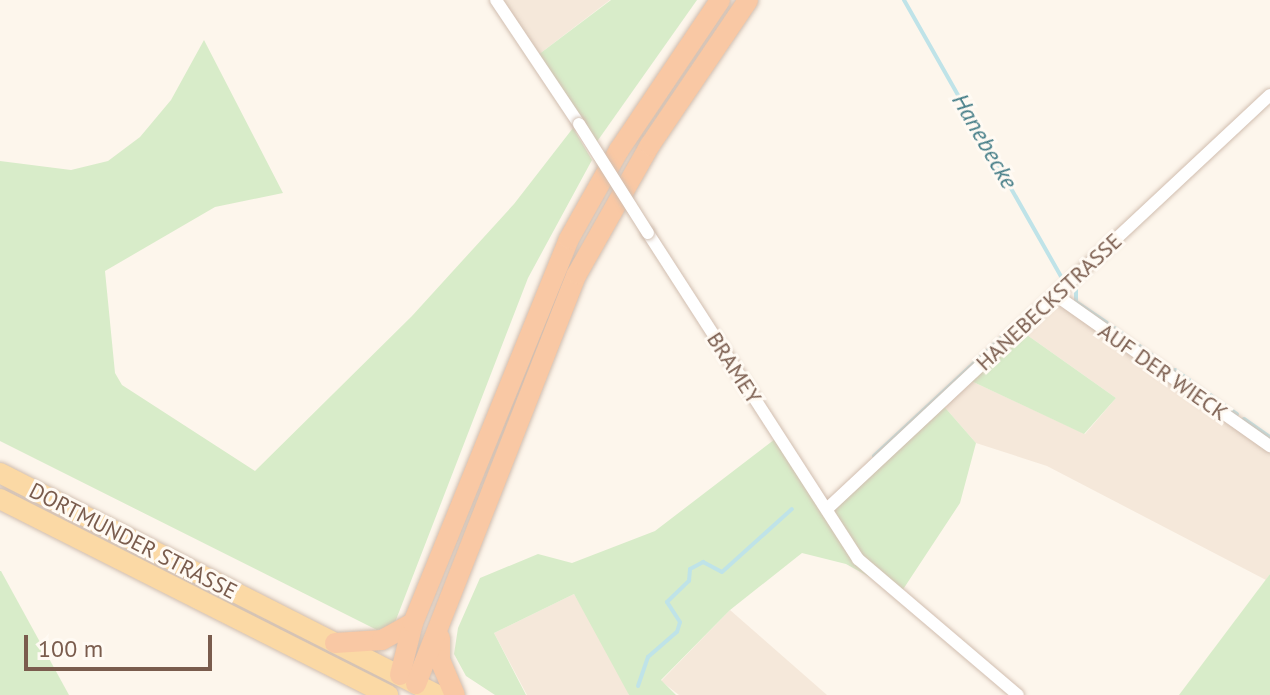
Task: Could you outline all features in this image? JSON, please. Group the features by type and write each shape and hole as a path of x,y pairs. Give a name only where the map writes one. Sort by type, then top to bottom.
{"highway":[{"path":"398,689 413,623 569,239 619,150 720,0"},
{"path":"398,689 439,631 577,274 650,145 748,0"},
{"path":"335,643 382,640 413,623"},
{"path":"439,631 440,660 455,695"}],"main road":[{"name":"DORTMUNDER STRASSE","path":"0,473 335,643 398,689"},
{"name":"DORTMUNDER STRASSE","path":"0,499 398,689 438,695"}],"street":[{"name":"BRAMEY","path":"496,0 871,573 1018,695"},
{"name":"HANEBECKSTRASSE","path":"828,508 1270,95"},
{"name":"AUF DER WIECK","path":"1057,296 1270,446"}],"shaded area":[{"path":"498,0 610,0 538,55"},
{"path":"1057,296 1270,445 1270,574 1266,580 1047,466 976,443 941,403 967,379 1085,434 1116,398 1020,330"},
{"path":"574,594 622,675 629,695 527,695 494,633"},
{"path":"730,610 827,695 679,695 661,681"}],"green space":[{"path":"611,0 697,0 596,143 538,55"},
{"path":"204,40 283,193 215,207 105,271 115,373 122,385 255,471 412,316 514,204 573,128 592,160 528,278 394,625 377,630 0,441 0,161 71,170 108,161 140,137 171,100"},
{"path":"1020,330 1116,398 1084,434 967,379"},
{"path":"941,403 976,443 960,503 900,594 846,564 802,553 730,610 661,680 676,695 629,695 574,594 494,633 526,695 495,695 466,676 454,654 458,628 480,578 538,554 572,563 655,531 779,436 828,508"},
{"path":"1,571 69,695 0,695"},
{"path":"1270,574 1270,695 1179,695"}],"waterway":[{"name":"Hanebecke","path":"904,0 1063,280"},
{"path":"1076,287 1076,302 1107,323"},
{"name":"Hanebecke","path":"874,456 1033,308"},
{"path":"1115,328 1164,364"},
{"path":"1175,370 1237,414"},
{"path":"1244,419 1270,437"},
{"name":"Hanebecke","path":"638,686 648,657 677,632 680,622 667,602 689,581 690,569 703,562 722,572 792,509"}]}
